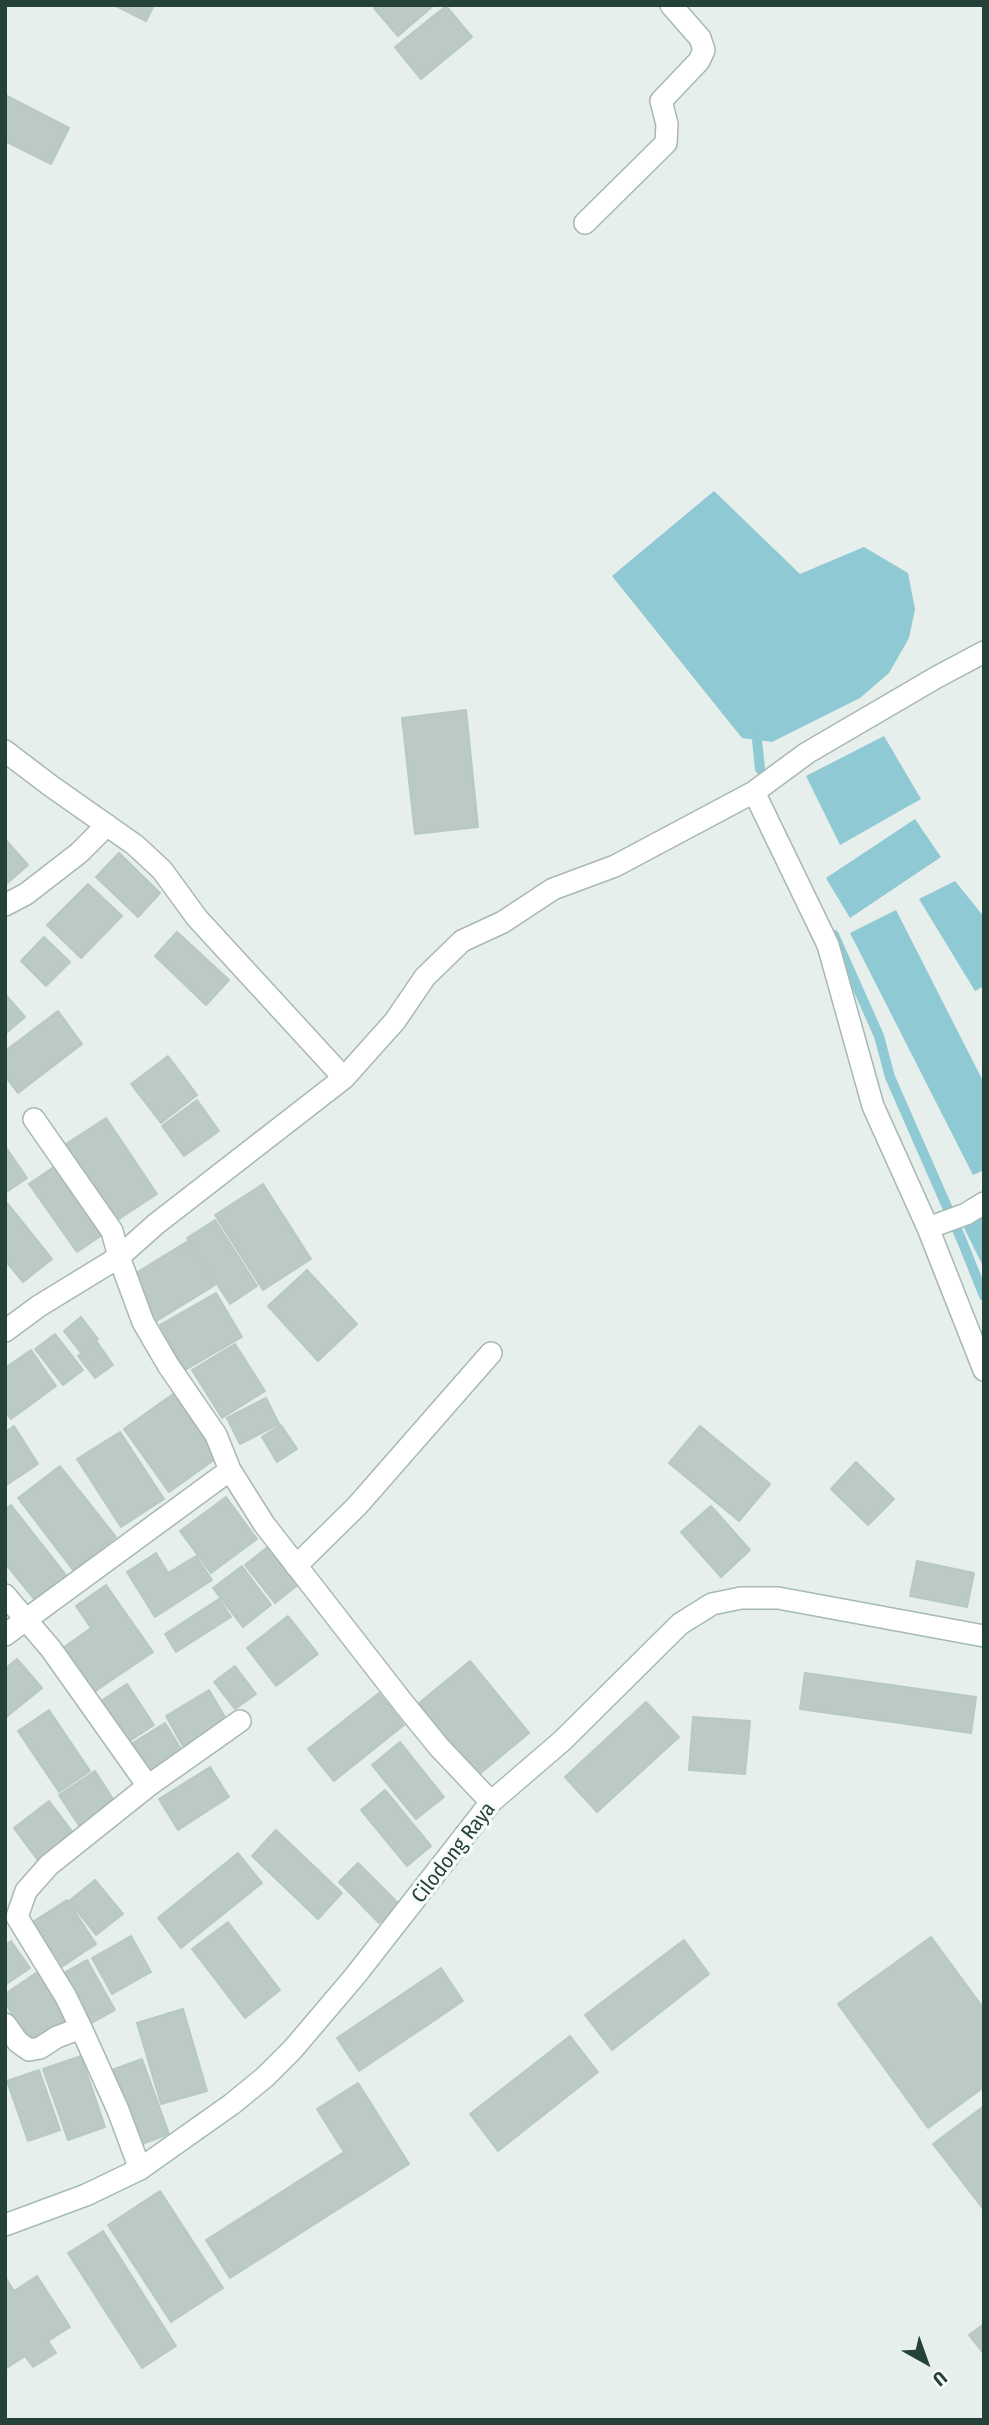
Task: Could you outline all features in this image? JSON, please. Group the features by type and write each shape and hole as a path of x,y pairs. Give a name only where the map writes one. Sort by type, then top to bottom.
{"street":[{"path":"585,223 666,143 667,124 661,101 699,61 704,50 700,38 671,5"},
{"path":"5,1331 38,1306 119,1257 156,1224 344,1078 395,1021 425,977 462,942 503,922 553,889 615,866 754,792 786,767 850,727 984,652"},
{"path":"5,751 135,845 162,870 197,918 344,1078"},
{"path":"754,792 828,945 873,1106 942,1223 984,1370"},
{"path":"5,905 26,894 79,853 107,825"},
{"path":"34,1119 112,1231 143,1322 168,1365 216,1435 230,1470 264,1524 361,1652 439,1747 491,1802"},
{"path":"942,1223 984,1203"},
{"path":"296,1566 357,1506 491,1353"},
{"path":"5,1635 230,1470"},
{"path":"5,1595 51,1649 148,1786"},
{"name":"Cilodong Raya","path":"5,2225 86,2195 140,2169 232,2104 293,2049 393,1929 491,1802 562,1741 680,1623 712,1604 741,1598 778,1598 984,1636"},
{"path":"140,2169 118,2110 66,1997 17,1917 26,1891 49,1865 148,1786 240,1721"},
{"path":"5,2024 18,2042 29,2050 40,2048 57,2037 81,2028"}],"water":[{"path":"714,491 800,574 864,547 908,573 915,609 909,638 889,673 860,698 772,742 742,738 612,576"},
{"path":"884,736 921,799 840,845 806,776"},
{"path":"915,819 941,857 850,918 826,878"},
{"path":"955,881 984,917 984,986 975,991 919,899"},
{"path":"896,910 984,1083 984,1170 973,1175 850,933"},
{"path":"984,1210 984,1268 961,1222"}],"building":[{"path":"114,5 154,5 146,21"},
{"path":"378,5 434,5 398,36 374,8"},
{"path":"446,6 472,37 421,79 395,47"},
{"path":"5,95 69,128 51,164 5,141"},
{"path":"466,710 478,827 415,834 402,718"},
{"path":"5,839 28,865 5,885"},
{"path":"119,853 160,893 138,917 96,877"},
{"path":"88,884 122,916 81,958 47,925"},
{"path":"177,932 229,980 206,1005 155,956"},
{"path":"44,937 70,962 46,986 21,961"},
{"path":"5,994 25,1017 5,1034"},
{"path":"58,1011 82,1044 18,1093 5,1076 5,1051"},
{"path":"168,1056 197,1095 161,1123 131,1084"},
{"path":"197,1100 219,1131 184,1156 162,1126"},
{"path":"106,1118 157,1194 113,1223 63,1146"},
{"path":"5,1146 27,1178 5,1193"},
{"path":"58,1164 105,1233 77,1252 29,1184"},
{"path":"263,1184 311,1259 263,1290 215,1215"},
{"path":"7,1203 52,1259 23,1282 5,1260"},
{"path":"215,1220 257,1286 230,1304 187,1238"},
{"path":"188,1241 215,1285 155,1322 128,1278"},
{"path":"307,1270 357,1324 318,1361 268,1306"},
{"path":"216,1293 242,1337 185,1370 160,1325"},
{"path":"81,1317 98,1339 81,1353 64,1331"},
{"path":"55,1334 83,1370 63,1385 35,1349"},
{"path":"97,1342 113,1365 95,1378 78,1356"},
{"path":"235,1344 265,1391 222,1418 192,1370"},
{"path":"31,1350 56,1386 11,1419 5,1412 5,1368"},
{"path":"173,1394 218,1457 169,1492 124,1429"},
{"path":"266,1398 279,1424 240,1444 227,1418"},
{"path":"281,1425 297,1449 277,1462 262,1437"},
{"path":"14,1426 38,1464 5,1486 5,1432"},
{"path":"700,1426 770,1484 739,1521 669,1463"},
{"path":"120,1432 164,1499 121,1527 77,1459"},
{"path":"856,1462 894,1499 868,1525 831,1489"},
{"path":"60,1466 116,1537 73,1570 18,1498"},
{"path":"226,1497 257,1539 211,1573 180,1531"},
{"path":"11,1505 66,1575 35,1600 5,1563 5,1509"},
{"path":"711,1506 750,1550 721,1577 681,1532"},
{"path":"269,1546 299,1584 275,1603 245,1565"},
{"path":"156,1553 168,1573 196,1556 212,1580 155,1617 127,1572"},
{"path":"917,1561 974,1573 967,1607 910,1596"},
{"path":"242,1566 271,1605 243,1627 213,1588"},
{"path":"106,1585 153,1652 94,1692 63,1648 91,1628 76,1606"},
{"path":"219,1599 231,1617 176,1652 165,1634"},
{"path":"288,1616 318,1654 276,1686 247,1648"},
{"path":"17,1659 42,1688 5,1718 5,1669"},
{"path":"470,1661 529,1733 477,1776 418,1704"},
{"path":"235,1666 256,1694 235,1709 214,1682"},
{"path":"805,1673 976,1697 971,1733 800,1709"},
{"path":"127,1684 154,1725 125,1744 98,1703"},
{"path":"209,1690 228,1722 184,1748 166,1716"},
{"path":"379,1693 404,1725 334,1781 308,1749"},
{"path":"646,1702 679,1737 597,1812 565,1777"},
{"path":"49,1710 90,1771 59,1792 18,1731"},
{"path":"693,1717 750,1721 745,1774 689,1770"},
{"path":"165,1723 184,1754 147,1776 128,1746"},
{"path":"400,1742 444,1797 416,1819 372,1765"},
{"path":"210,1767 229,1797 178,1830 159,1799"},
{"path":"95,1771 118,1807 82,1830 59,1795"},
{"path":"385,1790 431,1846 407,1866 361,1810"},
{"path":"49,1801 78,1839 42,1866 14,1828"},
{"path":"276,1830 342,1893 318,1919 252,1856"},
{"path":"238,1853 262,1883 181,1948 158,1918"},
{"path":"358,1863 399,1904 379,1923 339,1882"},
{"path":"95,1880 123,1914 96,1935 69,1901"},
{"path":"67,1900 96,1944 57,1970 28,1925"},
{"path":"228,1922 280,1990 245,2018 192,1949"},
{"path":"131,1936 151,1972 112,1994 92,1958"},
{"path":"931,1937 984,2009 984,2087 928,2128 838,2004"},
{"path":"684,1940 709,1974 612,2050 585,2015"},
{"path":"11,1941 30,1968 5,1985 5,1945"},
{"path":"87,1960 115,2010 88,2025 60,1975"},
{"path":"441,1968 463,2001 359,2071 337,2038"},
{"path":"39,1971 71,2018 33,2044 5,2003 5,1994"},
{"path":"183,2009 207,2091 161,2104 137,2023"},
{"path":"570,2036 598,2072 498,2151 470,2114"},
{"path":"81,2056 105,2127 68,2140 43,2069"},
{"path":"142,2059 169,2134 136,2146 109,2071"},
{"path":"39,2070 60,2130 28,2141 7,2081"},
{"path":"358,2083 409,2164 230,2278 206,2240 344,2152 317,2109"},
{"path":"984,2106 984,2210 933,2144"},
{"path":"160,2191 223,2288 171,2322 108,2225"},
{"path":"103,2231 176,2346 142,2368 68,2253"},
{"path":"37,2276 70,2327 48,2341 56,2353 33,2367 25,2356 5,2369 5,2277 14,2291"},
{"path":"984,2324 984,2354 969,2335"}],"waterway":[{"path":"757,740 760,769"},
{"path":"834,935 879,1036 890,1077 984,1296"}]}
